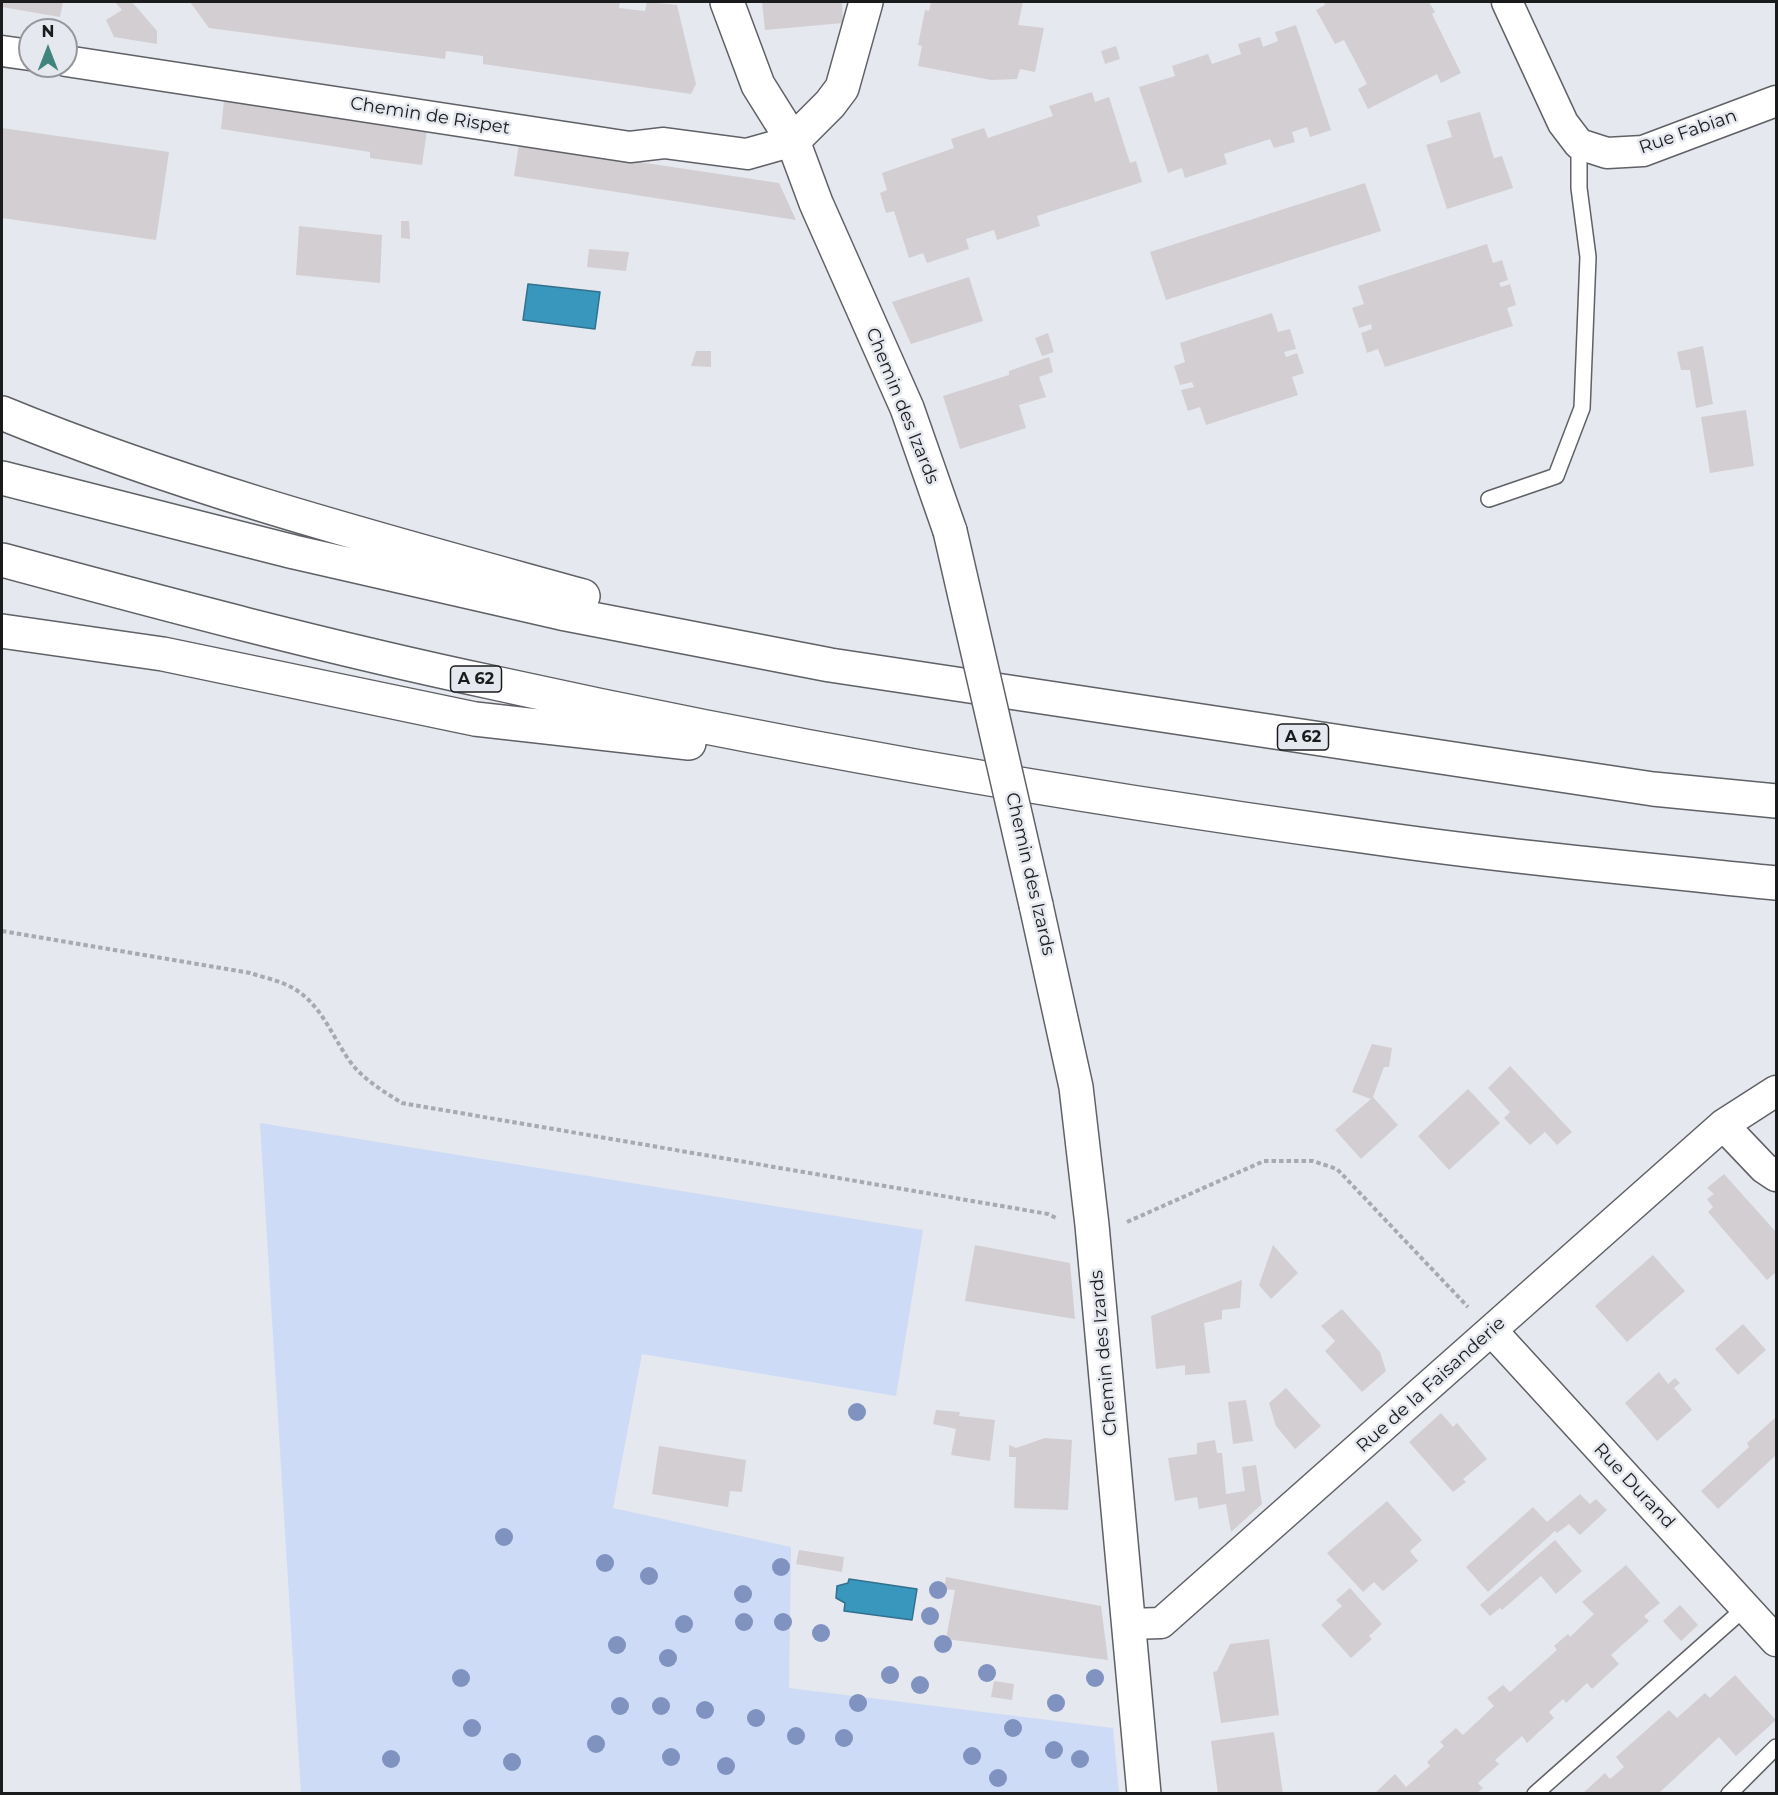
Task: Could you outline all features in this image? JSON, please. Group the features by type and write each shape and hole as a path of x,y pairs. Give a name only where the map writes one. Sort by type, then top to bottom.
{"main road":[{"name":"Chemin des Izards","path":"727,2 758,85 793,141 816,203 907,408 950,531 1076,1087 1092,1226 1144,1794"},
{"path":"793,141 830,104 842,88 866,2"},
{"path":"2,413 84,447 304,516 830,665"},
{"name":"A 62","path":"2,478 283,549 537,607 830,665 1653,789 1776,801"},
{"name":"A 62","path":"2,560 161,603 492,683 723,730 1152,806 1367,837 1776,883"},
{"path":"2,631 163,654 475,719 956,772"}],"street":[{"path":"1507,2 1563,123 1579,144"},
{"path":"2,51 18,53"},
{"name":"Chemin de Rispet","path":"78,62 630,147 664,143 747,154 793,141"},
{"name":"Rue Fabian","path":"1579,144 1606,153 1643,151 1776,101"},
{"name":"Rue de la Faisanderie","path":"1129,1624 1161,1623 1723,1125 1776,1091"},
{"path":"1723,1125 1764,1168 1776,1176"},
{"name":"Rue Durand","path":"1492,1331 1776,1641"}],"lane":[{"path":"1489,499 1556,476 1582,408 1588,257 1578,188 1579,144"},
{"path":"1535,1794 1746,1607"},
{"path":"1729,1794 1776,1747"}],"path":[{"path":"2,931 250,974 289,986 312,1003 332,1029 350,1060 374,1085 402,1103 1048,1214 1064,1222"},
{"path":"1118,1223 1134,1221 1169,1202 1264,1161 1313,1161 1337,1169 1492,1331"}],"shaded area":[{"path":"260,1123 923,1230 896,1396 642,1354 613,1508 791,1547 789,1688 1113,1728 1119,1793 301,1793"}],"water":[{"path":"528,284 600,292 595,329 523,320"},
{"path":"849,1579 917,1589 912,1620 844,1611 845,1603 836,1598 837,1586 848,1583"}],"building":[{"path":"2,2 63,2 60,17 2,7"},
{"path":"115,2 132,2 157,31 157,44 114,37 106,20 122,10"},
{"path":"190,2 620,2 619,8 645,11 647,2 677,5 696,84 691,94 483,64 483,56 446,51 445,59 209,28"},
{"path":"762,2 842,2 843,23 765,30"},
{"path":"931,2 1023,2 1018,25 1044,28 1035,72 1020,69 1017,79 991,80 918,66 922,46 918,45 925,10 929,11"},
{"path":"1324,2 1429,2 1435,12 1432,14 1461,73 1441,83 1437,74 1368,109 1358,89 1367,84 1344,40 1335,44 1316,10 1325,5"},
{"path":"1296,25 1331,130 1310,137 1307,127 1292,132 1295,142 1274,148 1270,139 1224,154 1227,164 1185,178 1182,168 1168,173 1139,87 1175,76 1172,66 1208,54 1212,64 1241,54 1238,44 1260,37 1263,47 1278,41 1275,32"},
{"path":"1116,46 1120,59 1105,64 1101,51"},
{"path":"1092,92 1095,102 1109,97 1130,163 1136,161 1142,182 1037,216 1040,226 997,240 994,230 966,239 969,249 927,263 923,253 909,258 894,211 886,213 880,193 887,190 882,173 954,148 951,139 984,128 988,138 1053,116 1049,106"},
{"path":"224,100 427,130 422,165 370,158 370,152 221,129"},
{"path":"1480,112 1494,158 1502,156 1513,188 1447,209 1426,145 1452,137 1447,121"},
{"path":"2,128 169,152 156,240 2,218"},
{"path":"519,144 779,183 796,220 514,176"},
{"path":"1365,183 1381,231 1166,300 1150,252"},
{"path":"401,221 409,221 410,239 401,238"},
{"path":"299,226 382,235 380,283 296,275"},
{"path":"1487,244 1493,263 1502,260 1508,280 1499,283 1501,287 1510,284 1516,305 1507,308 1513,326 1385,367 1378,349 1367,353 1361,333 1372,329 1371,324 1359,328 1352,308 1364,304 1358,286"},
{"path":"589,249 629,252 626,271 587,267"},
{"path":"969,277 983,321 911,344 892,302"},
{"path":"1272,313 1278,332 1290,329 1296,349 1284,352 1286,357 1297,353 1304,373 1292,377 1298,395 1206,425 1200,407 1188,411 1181,390 1194,387 1192,382 1180,385 1174,366 1185,362 1180,343"},
{"path":"1048,333 1054,352 1042,356 1035,338"},
{"path":"1703,346 1713,404 1696,408 1690,370 1681,370 1677,352"},
{"path":"696,351 711,351 711,367 691,366"},
{"path":"1049,357 1053,372 1039,377 1046,397 1019,405 1026,428 960,449 943,396 1009,375 1009,371"},
{"path":"1746,410 1754,466 1710,473 1701,417"},
{"path":"1372,1044 1392,1048 1389,1067 1384,1067 1373,1097 1398,1125 1361,1159 1335,1130 1371,1099 1352,1092"},
{"path":"1510,1066 1572,1132 1557,1145 1545,1132 1530,1145 1504,1118 1510,1112 1488,1088"},
{"path":"1468,1089 1500,1123 1449,1170 1418,1136"},
{"path":"1724,1174 1776,1232 1776,1272 1767,1280 1708,1212 1713,1207 1707,1199 1714,1194 1707,1188"},
{"path":"975,1245 1070,1263 1075,1319 965,1301"},
{"path":"1273,1245 1298,1273 1271,1299 1259,1285"},
{"path":"1653,1255 1685,1291 1627,1342 1595,1306"},
{"path":"1242,1280 1240,1308 1222,1310 1222,1319 1204,1323 1210,1373 1185,1375 1185,1365 1156,1369 1151,1316"},
{"path":"1342,1309 1380,1352 1386,1371 1362,1392 1325,1351 1335,1341 1321,1326"},
{"path":"1743,1324 1766,1350 1738,1375 1715,1349"},
{"path":"1659,1372 1668,1384 1675,1378 1680,1383 1674,1388 1692,1410 1657,1441 1625,1403"},
{"path":"1286,1388 1321,1426 1295,1449 1276,1426 1269,1403"},
{"path":"1246,1400 1253,1441 1233,1444 1228,1402"},
{"path":"936,1410 960,1412 959,1416 995,1420 990,1461 951,1455 956,1429 933,1424"},
{"path":"1441,1413 1453,1427 1457,1423 1487,1459 1463,1479 1466,1482 1453,1492 1409,1442"},
{"path":"1776,1417 1776,1455 1718,1509 1701,1491 1749,1447 1747,1443"},
{"path":"1045,1438 1072,1440 1068,1510 1014,1508 1016,1457 1009,1457 1009,1445 1016,1448"},
{"path":"1215,1440 1217,1453 1222,1453 1226,1494 1245,1491 1242,1467 1256,1465 1262,1504 1231,1532 1226,1504 1199,1509 1197,1497 1175,1501 1168,1458 1197,1454 1197,1443"},
{"path":"659,1446 746,1460 742,1492 730,1491 728,1507 652,1494"},
{"path":"1580,1494 1590,1504 1596,1499 1607,1510 1580,1535 1569,1524 1557,1533 1555,1531 1488,1592 1466,1567 1533,1507 1547,1522"},
{"path":"1387,1501 1422,1540 1410,1551 1418,1561 1383,1591 1374,1582 1363,1592 1327,1553"},
{"path":"1555,1540 1582,1571 1556,1594 1541,1576 1502,1610 1500,1608 1490,1616 1480,1605"},
{"path":"799,1550 844,1557 842,1572 796,1564"},
{"path":"1626,1565 1660,1603 1644,1616 1649,1621 1611,1655 1619,1664 1592,1689 1587,1683 1566,1703 1563,1699 1549,1712 1554,1718 1527,1743 1522,1736 1495,1760 1499,1764 1478,1783 1483,1788 1476,1794 1374,1794 1395,1774 1406,1787 1430,1766 1427,1762 1444,1746 1440,1742 1456,1728 1463,1735 1494,1706 1487,1698 1503,1685 1510,1692 1557,1650 1554,1646 1568,1634 1570,1637 1594,1614 1582,1602"},
{"path":"946,1577 1101,1606 1108,1660 946,1639 955,1590 944,1589"},
{"path":"1350,1588 1382,1624 1369,1636 1372,1639 1351,1658 1321,1625 1342,1606 1336,1600"},
{"path":"1680,1605 1698,1625 1681,1641 1663,1621"},
{"path":"1269,1639 1279,1715 1221,1723 1213,1672 1217,1671 1230,1644"},
{"path":"1735,1675 1776,1720 1736,1756 1719,1737 1658,1794 1582,1794 1605,1773 1610,1779 1624,1767 1616,1757 1669,1710 1677,1718 1705,1693 1710,1698"},
{"path":"994,1681 1014,1684 1012,1700 991,1697"},
{"path":"1274,1732 1283,1794 1218,1794 1211,1741"}]}
